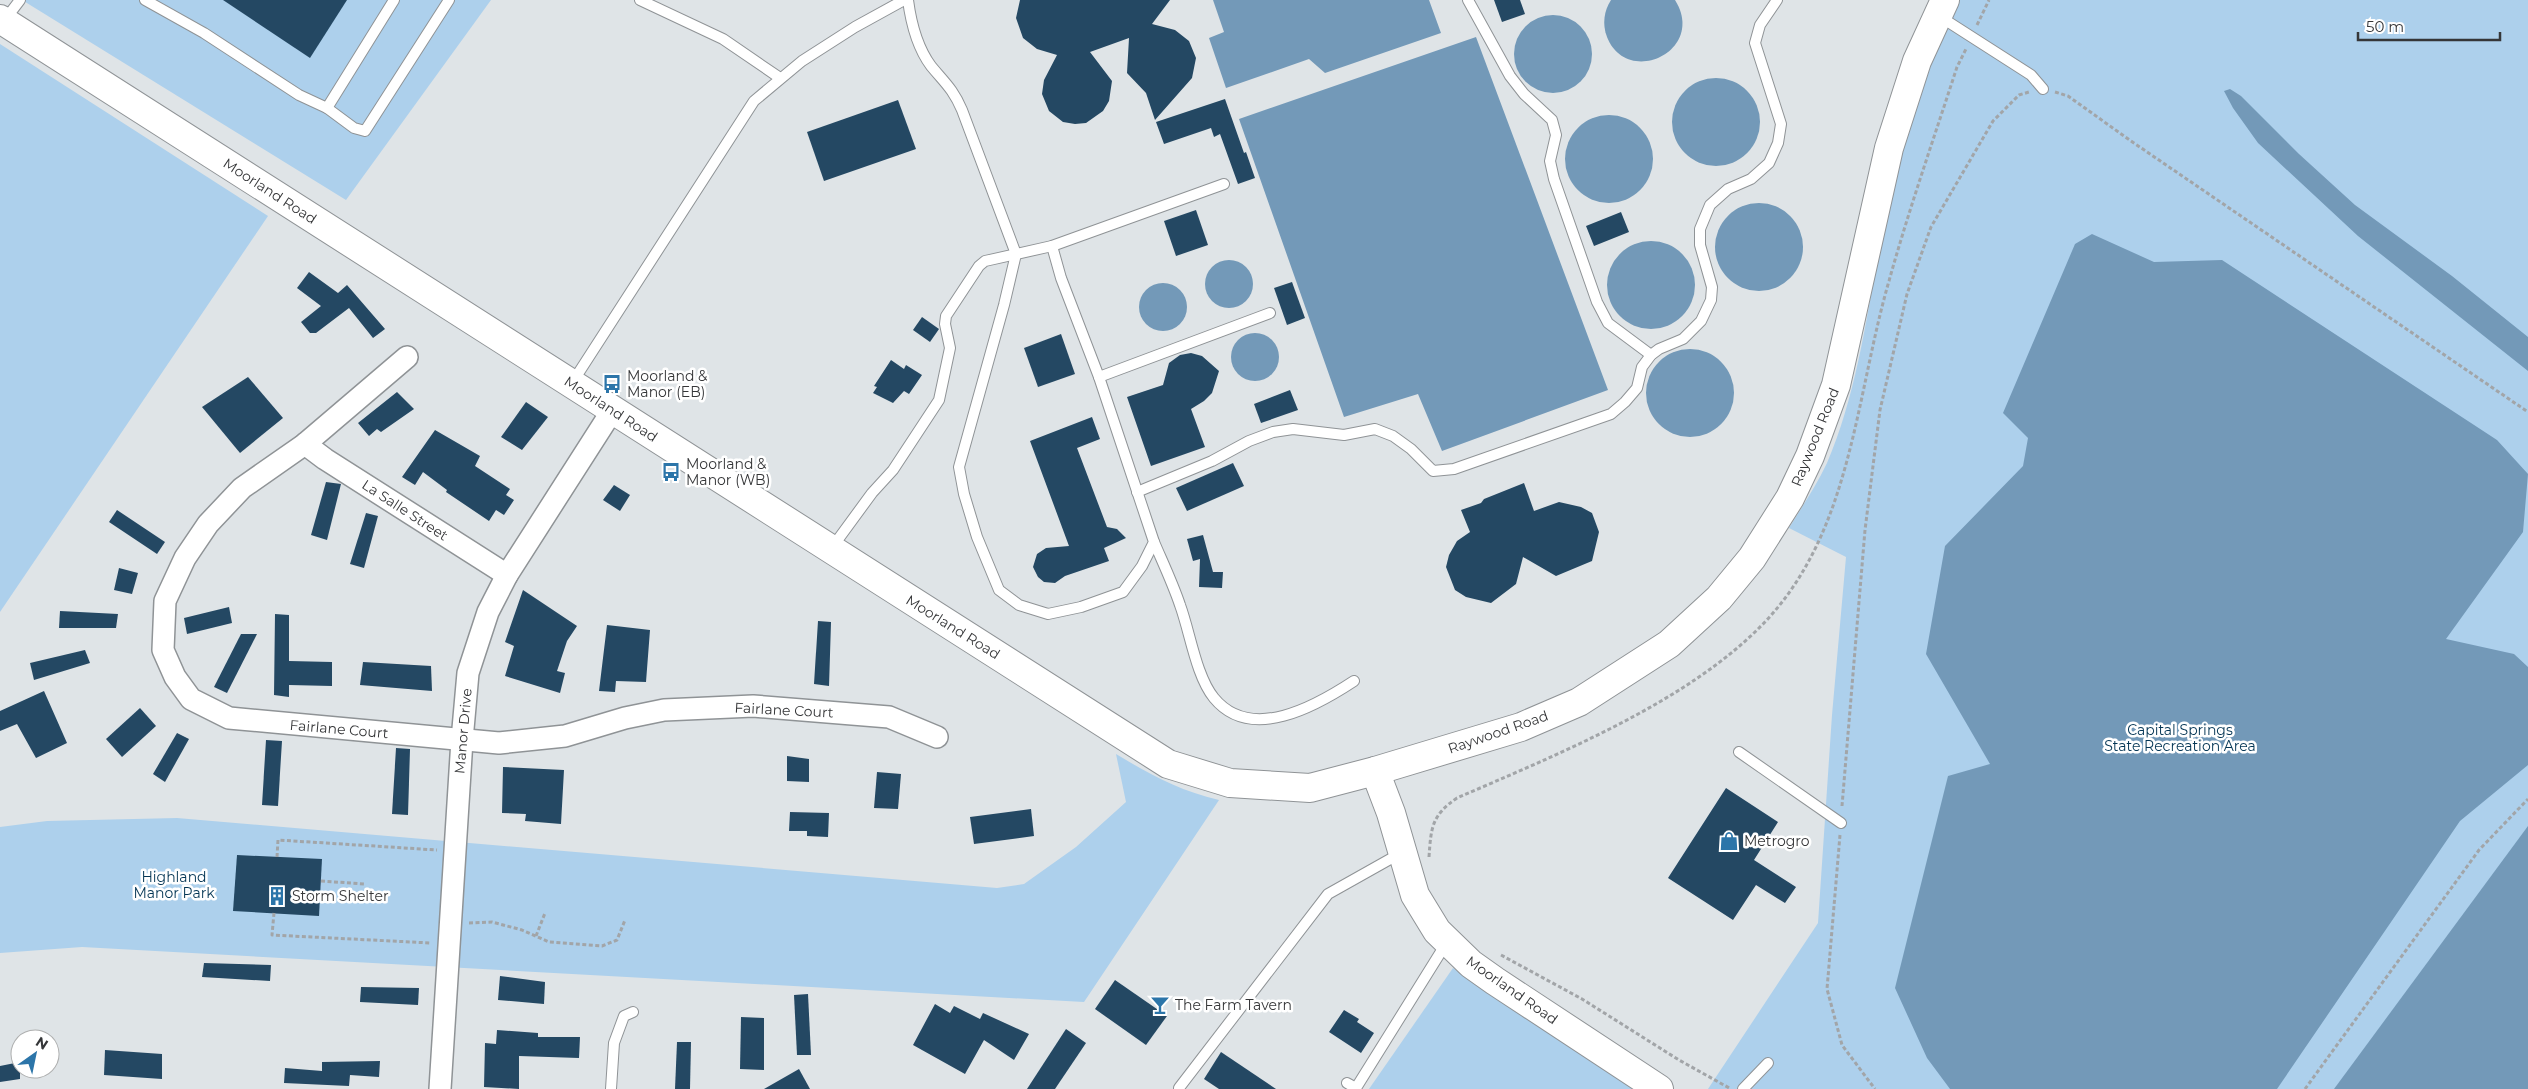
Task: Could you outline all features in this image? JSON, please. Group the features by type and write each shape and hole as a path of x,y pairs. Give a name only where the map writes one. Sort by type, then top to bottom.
{"street":[{"name":"Raywood Road","path":"1230,783 1310,788 1375,771 1521,727 1579,702 1669,644 1719,598 1752,558 1790,498 1810,456 1836,385 1889,148 1918,61 1942,8"},
{"name":"Moorland Road","path":"2,21 1168,764 1230,783"},
{"name":"Fairlane Court","path":"407,357 305,444 242,488 208,524 185,558 165,601 163,650 175,678 191,699 230,718 499,743 565,736 625,718 664,710 753,706 889,716 937,737"},
{"name":"Manor Drive","path":"440,1089 468,673 488,612 507,575 612,411"},
{"name":"La Salle Street","path":"305,444 325,459 507,575"},
{"name":"Moorland Road","path":"1375,771 1391,813 1415,895 1437,931 1471,964 1659,1089"}],"lane":[{"path":"2,21 20,0"},
{"path":"145,0 204,33 299,95 327,108 354,128 365,131 449,0"},
{"path":"327,108 394,0"},
{"path":"640,0 723,39 780,78"},
{"path":"572,384 754,101 802,61 855,27 906,0 912,27 930,65 954,91 1016,254 1004,305 959,467 964,494 976,537 999,590 1018,605 1048,614 1081,607 1123,592 1142,566 1154,542"},
{"path":"1468,0 1510,76 1524,94 1552,120 1556,135 1550,162 1554,179 1597,302 1608,322 1651,355"},
{"path":"1137,492 1212,461 1249,441 1273,432 1293,428 1344,436 1375,429 1393,436 1411,449 1433,471 1454,469 1611,414 1637,388 1642,367 1651,355 1659,349 1683,339 1701,321 1711,300 1712,287 1700,245 1700,229 1710,205 1728,189 1751,179 1769,163 1778,143 1781,124 1755,43 1760,25 1777,0"},
{"path":"1942,8 2031,75 2043,89"},
{"path":"831,550 872,493 892,470 939,400 950,348 945,324 946,316 955,300 985,261 1052,246 1224,184"},
{"path":"1052,246 1061,278 1099,377 1154,542 1180,604 1203,678 1214,698 1232,712 1253,720 1270,719 1328,698 1354,681"},
{"path":"1099,377 1270,313"},
{"path":"1738,752 1841,823"},
{"path":"1179,1088 1328,894 1402,852"},
{"path":"1347,1083 1356,1088 1448,941"},
{"path":"610,1089 614,1043 624,1016 633,1012"},
{"path":"1744,1089 1768,1063"}],"path":[{"path":"1875,1089 1842,1045 1827,989 1865,530 1880,410 1907,294 1931,227 1993,121 2019,95 2043,89 2068,96 2528,412"},
{"path":"2305,1089 2478,850 2528,799"},
{"path":"277,857 278,840 455,851"},
{"path":"321,881 365,884"},
{"path":"274,913 272,935 450,934 492,922 549,942 602,946 616,940 625,920"},
{"path":"536,936 545,913"}],"green space":[{"path":"22,0 491,0 346,200"},
{"name":"Capital Springs State Recreation Area","path":"1957,0 2528,0 2528,1089 1708,1089 1818,923 1832,715 1846,557 1789,528 1823,472 1840,428 1860,355 1888,203 1902,145 1916,103"},
{"path":"0,44 268,216 0,612"},
{"name":"Highland Manor Park","path":"1116,754 1165,781 1191,792 1219,800 1084,1002 82,947 0,953 0,827 47,821 177,818 997,888 1024,884 1076,847 1126,802"},
{"path":"1453,968 1633,1089 1369,1089"}],"shaded area":[{"path":"1213,0 1429,0 1441,33 1325,73 1309,59 1226,88 1209,38 1224,32"},
{"path":"1611,0 1675,0 1682,18 1681,34 1673,48 1660,57 1646,61 1631,60 1617,52 1607,37 1604,22 1605,13"},
{"path":"1553,15 1568,18 1581,26 1589,39 1592,54 1589,69 1581,82 1568,90 1553,93 1538,90 1525,82 1517,69 1514,54 1517,39 1525,26 1538,18"},
{"path":"1476,37 1608,390 1442,451 1418,394 1344,417 1239,119"},
{"path":"1716,78 1733,82 1747,91 1756,105 1760,122 1756,139 1747,153 1733,162 1716,166 1699,162 1685,153 1676,139 1672,122 1676,105 1685,91 1699,82"},
{"path":"2230,89 2241,96 2299,154 2355,205 2452,276 2528,337 2528,371 2358,236 2258,143 2233,108 2224,91"},
{"path":"1609,115 1626,119 1640,128 1649,142 1653,159 1649,176 1640,190 1626,199 1609,203 1592,199 1578,190 1569,176 1565,159 1569,142 1578,128 1592,119"},
{"path":"1759,203 1776,207 1790,216 1799,230 1803,247 1799,264 1790,278 1776,287 1759,291 1742,287 1728,278 1719,264 1715,247 1719,230 1728,216 1742,207"},
{"path":"2092,234 2154,262 2222,260 2497,440 2528,474 2523,532 2446,639 2514,654 2528,667 2528,765 2460,821 2277,1089 1950,1089 1927,1058 1895,988 1948,776 1990,764 1926,654 1945,546 2023,466 2028,438 2003,413 2075,244"},
{"path":"1651,241 1668,245 1682,254 1691,268 1695,285 1691,302 1682,316 1668,325 1651,329 1634,325 1620,316 1611,302 1607,285 1611,268 1620,254 1634,245"},
{"path":"1229,260 1238,262 1246,267 1251,275 1253,284 1251,293 1246,301 1238,306 1229,308 1220,306 1212,301 1207,293 1205,284 1207,275 1212,267 1220,262"},
{"path":"1163,283 1172,285 1180,290 1185,298 1187,307 1185,316 1180,324 1172,329 1163,331 1154,329 1146,324 1141,316 1139,307 1141,298 1146,290 1154,285"},
{"path":"1250,333 1260,333 1272,340 1279,352 1279,362 1272,374 1260,381 1250,381 1242,377 1235,370 1231,362 1231,352 1235,344 1242,337"},
{"path":"1690,349 1707,353 1721,362 1730,376 1734,393 1730,410 1721,424 1707,433 1690,437 1673,433 1659,424 1650,410 1646,393 1650,376 1659,362 1673,353"},
{"path":"2528,826 2528,1089 2334,1089"}],"building":[{"path":"223,0 347,0 310,58"},
{"path":"1020,0 1170,0 1152,24 1175,30 1189,41 1196,58 1192,78 1155,120 1146,93 1127,73 1129,38 1090,52 1112,81 1109,101 1103,111 1086,123 1063,122 1049,111 1042,94 1044,80 1057,55 1037,49 1023,38 1016,18"},
{"path":"1494,0 1520,0 1525,14 1502,22"},
{"path":"1225,99 1255,178 1238,184 1220,134 1214,137 1211,128 1164,144 1156,122"},
{"path":"898,100 916,149 824,181 807,132"},
{"path":"1196,210 1208,245 1176,256 1164,221"},
{"path":"1621,212 1629,232 1594,246 1586,226"},
{"path":"309,272 338,293 347,285 385,329 373,338 349,308 316,333 310,333 301,322 321,306 297,288"},
{"path":"1292,282 1305,318 1287,325 1274,288"},
{"path":"922,317 939,329 930,342 913,330"},
{"path":"1061,334 1075,374 1038,387 1024,348"},
{"path":"1191,353 1202,356 1219,371 1212,393 1204,401 1191,409 1205,447 1151,466 1127,397 1163,385 1169,363 1180,355"},
{"path":"891,360 904,369 906,365 922,375 909,394 904,391 893,403 873,393 877,387 874,386"},
{"path":"248,377 283,418 240,453 202,407"},
{"path":"1290,390 1298,410 1261,423 1254,404"},
{"path":"397,392 414,409 381,432 377,429 369,436 358,423"},
{"path":"526,402 548,417 522,450 501,437"},
{"path":"1092,417 1100,439 1077,448 1107,527 1117,529 1126,538 1104,548 1109,561 1065,576 1055,583 1044,582 1038,577 1033,567 1037,554 1046,548 1069,546 1030,441"},
{"path":"435,430 480,456 475,466 510,489 506,495 514,500 504,515 496,510 489,521 446,492 447,490 423,472 415,485 402,477"},
{"path":"1233,463 1244,486 1187,511 1176,488"},
{"path":"326,482 341,484 327,540 311,535"},
{"path":"1524,483 1534,511 1559,502 1581,507 1592,513 1599,532 1592,561 1556,576 1523,557 1516,584 1491,603 1466,597 1455,590 1446,567 1449,555 1457,541 1470,532 1461,510"},
{"path":"614,485 630,495 620,511 603,500"},
{"path":"117,510 165,542 157,554 109,522"},
{"path":"366,513 378,516 364,568 350,564"},
{"path":"1203,535 1213,572 1223,572 1222,588 1199,587 1200,559 1193,561 1187,539"},
{"path":"119,568 138,573 132,594 114,590"},
{"path":"523,590 577,626 567,641 557,671 565,673 560,693 505,676 514,646 505,642"},
{"path":"229,607 232,623 187,634 184,618"},
{"path":"60,611 118,614 116,628 59,628"},
{"path":"275,614 289,615 289,661 332,662 332,686 289,685 289,697 274,695"},
{"path":"818,621 831,622 829,686 814,684"},
{"path":"607,625 650,630 646,682 616,681 615,692 599,691"},
{"path":"241,634 257,634 227,693 214,687"},
{"path":"85,650 90,663 34,680 30,663"},
{"path":"363,662 431,666 432,691 360,685"},
{"path":"44,691 67,743 36,758 17,724 0,731 0,711"},
{"path":"140,708 156,726 122,757 106,739"},
{"path":"177,733 189,739 165,782 153,774"},
{"path":"266,740 282,741 278,806 262,805"},
{"path":"396,748 410,749 408,815 392,814"},
{"path":"787,756 809,759 809,782 787,781"},
{"path":"503,767 564,770 561,824 525,821 526,814 502,813"},
{"path":"877,772 901,774 898,809 874,808"},
{"name":"Metrogro","path":"1726,788 1778,822 1754,860 1796,887 1785,903 1756,885 1733,920 1668,878"},
{"path":"1031,809 1034,836 974,844 970,817"},
{"path":"790,812 829,813 828,837 807,836 807,831 789,831"},
{"name":"Storm Shelter","path":"237,855 322,859 319,916 233,911"},
{"path":"204,963 271,965 270,981 202,977"},
{"path":"500,976 545,982 544,1004 498,1000"},
{"path":"1115,980 1167,1016 1146,1045 1095,1009"},
{"path":"361,987 419,988 418,1005 360,1002"},
{"path":"808,994 811,1055 797,1055 794,995"},
{"path":"935,1004 950,1013 954,1006 980,1019 983,1013 1029,1034 1014,1060 984,1040 965,1074 913,1045"},
{"path":"1344,1010 1359,1019 1357,1022 1374,1033 1361,1053 1329,1032"},
{"path":"741,1017 764,1018 764,1070 740,1069"},
{"path":"1066,1029 1086,1043 1055,1089 1027,1089"},
{"path":"497,1030 538,1033 538,1037 580,1037 579,1058 519,1056 519,1089 484,1087 485,1043 496,1044"},
{"path":"677,1042 691,1042 690,1089 675,1089"},
{"path":"105,1050 162,1054 162,1079 104,1075"},
{"path":"1221,1052 1276,1089 1219,1089 1204,1079"},
{"path":"380,1061 379,1077 350,1075 349,1086 284,1083 285,1068 322,1071 322,1062"},
{"path":"10,1064 10,1079 20,1079 0,1082 0,1066"},
{"path":"799,1069 810,1089 764,1089"}],"place":[{"name":"Moorland & Manor (EB)","path":"612,384"},
{"name":"Moorland & Manor (WB)","path":"671,472"},
{"name":"Metrogro","path":"1729,841"},
{"name":"Storm Shelter","path":"277,896"},
{"name":"The Farm Tavern","path":"1160,1005"}]}
